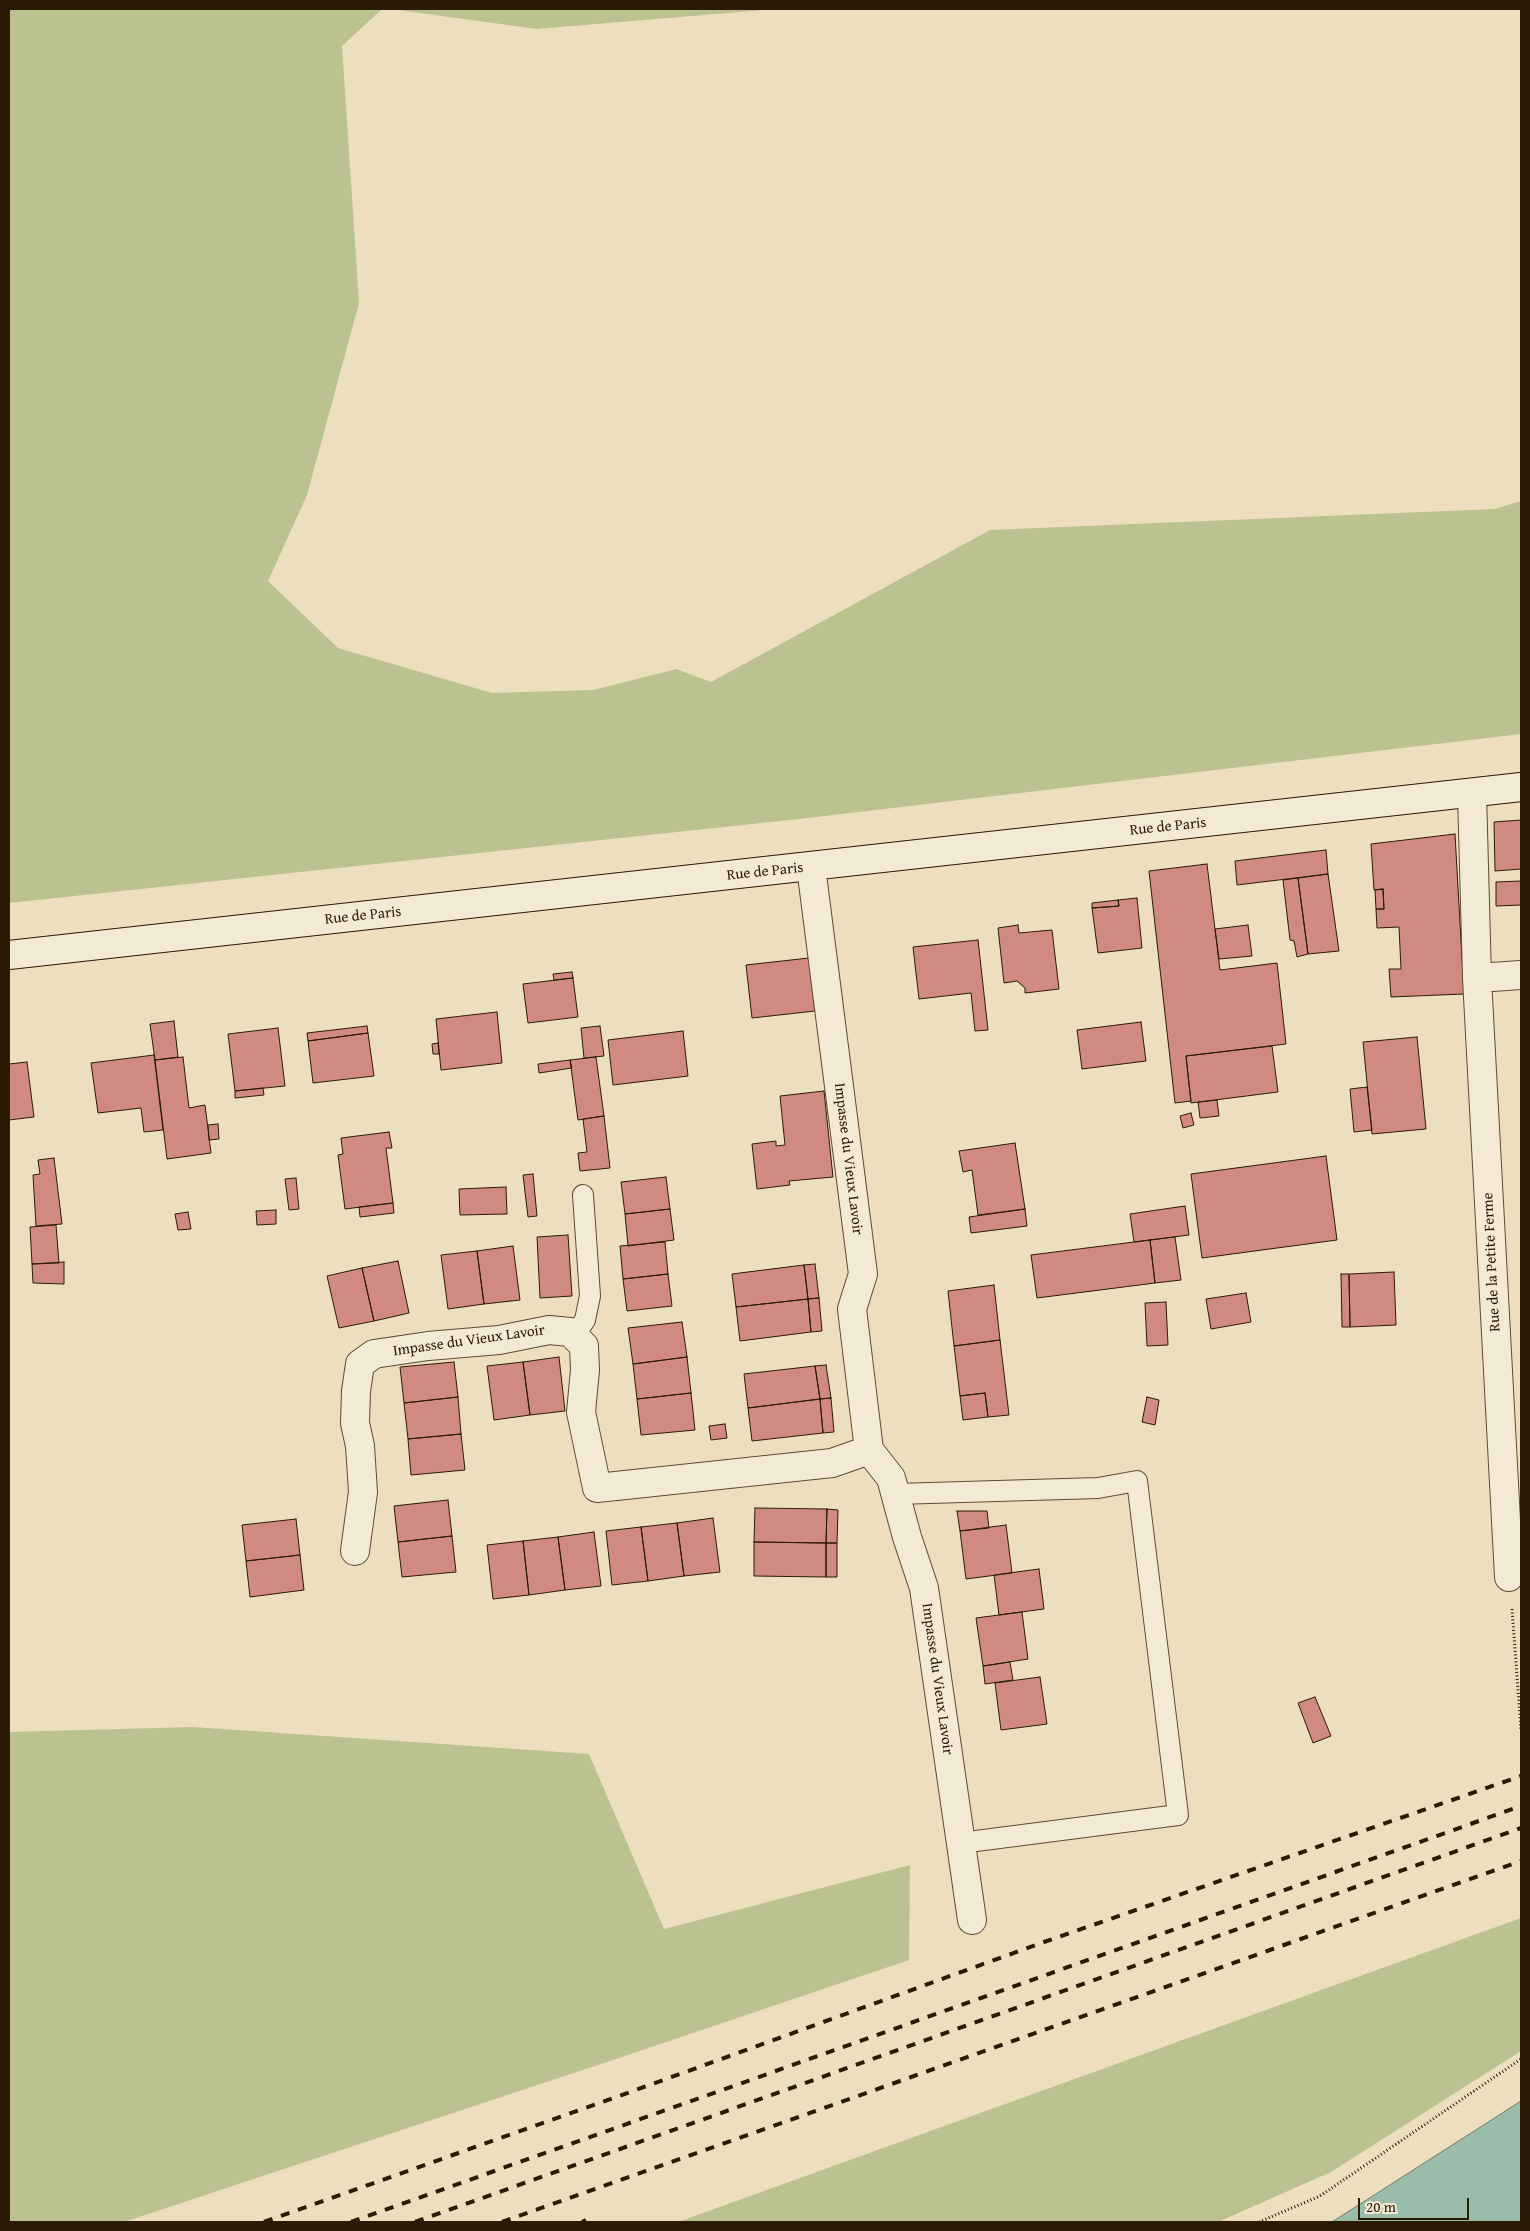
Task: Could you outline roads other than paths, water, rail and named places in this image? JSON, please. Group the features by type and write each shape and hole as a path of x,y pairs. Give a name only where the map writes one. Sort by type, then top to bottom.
{"street":[{"name":"Rue de Paris","path":"9,955 1472,794 1521,787"},
{"name":"Rue de la Petite Ferme","path":"1472,794 1477,978 1513,1484 1509,1577"},
{"name":"Impasse du Vieux Lavoir","path":"811,867 863,1274 852,1309 869,1450 892,1478 907,1537 924,1588 972,1920"},
{"path":"1477,978 1521,975"},
{"name":"Impasse du Vieux Lavoir","path":"354,1551 363,1492 360,1446 354,1423 360,1364 374,1354 428,1346 499,1340 549,1330 570,1332 574,1336"},
{"path":"574,1336 584,1346 585,1370 581,1412 597,1488 832,1463 869,1450"}],"lane":[{"path":"574,1336 585,1320 590,1296 583,1195"},
{"path":"896,1494 1098,1488 1137,1481 1178,1815 976,1841"}],"railway":[{"path":"264,2222 1044,1942 1521,1776"},
{"path":"351,2222 1521,1806"},
{"path":"415,2222 1521,1828"},
{"path":"502,2222 1521,1861"},
{"path":"582,2222 586,2220"}]}
